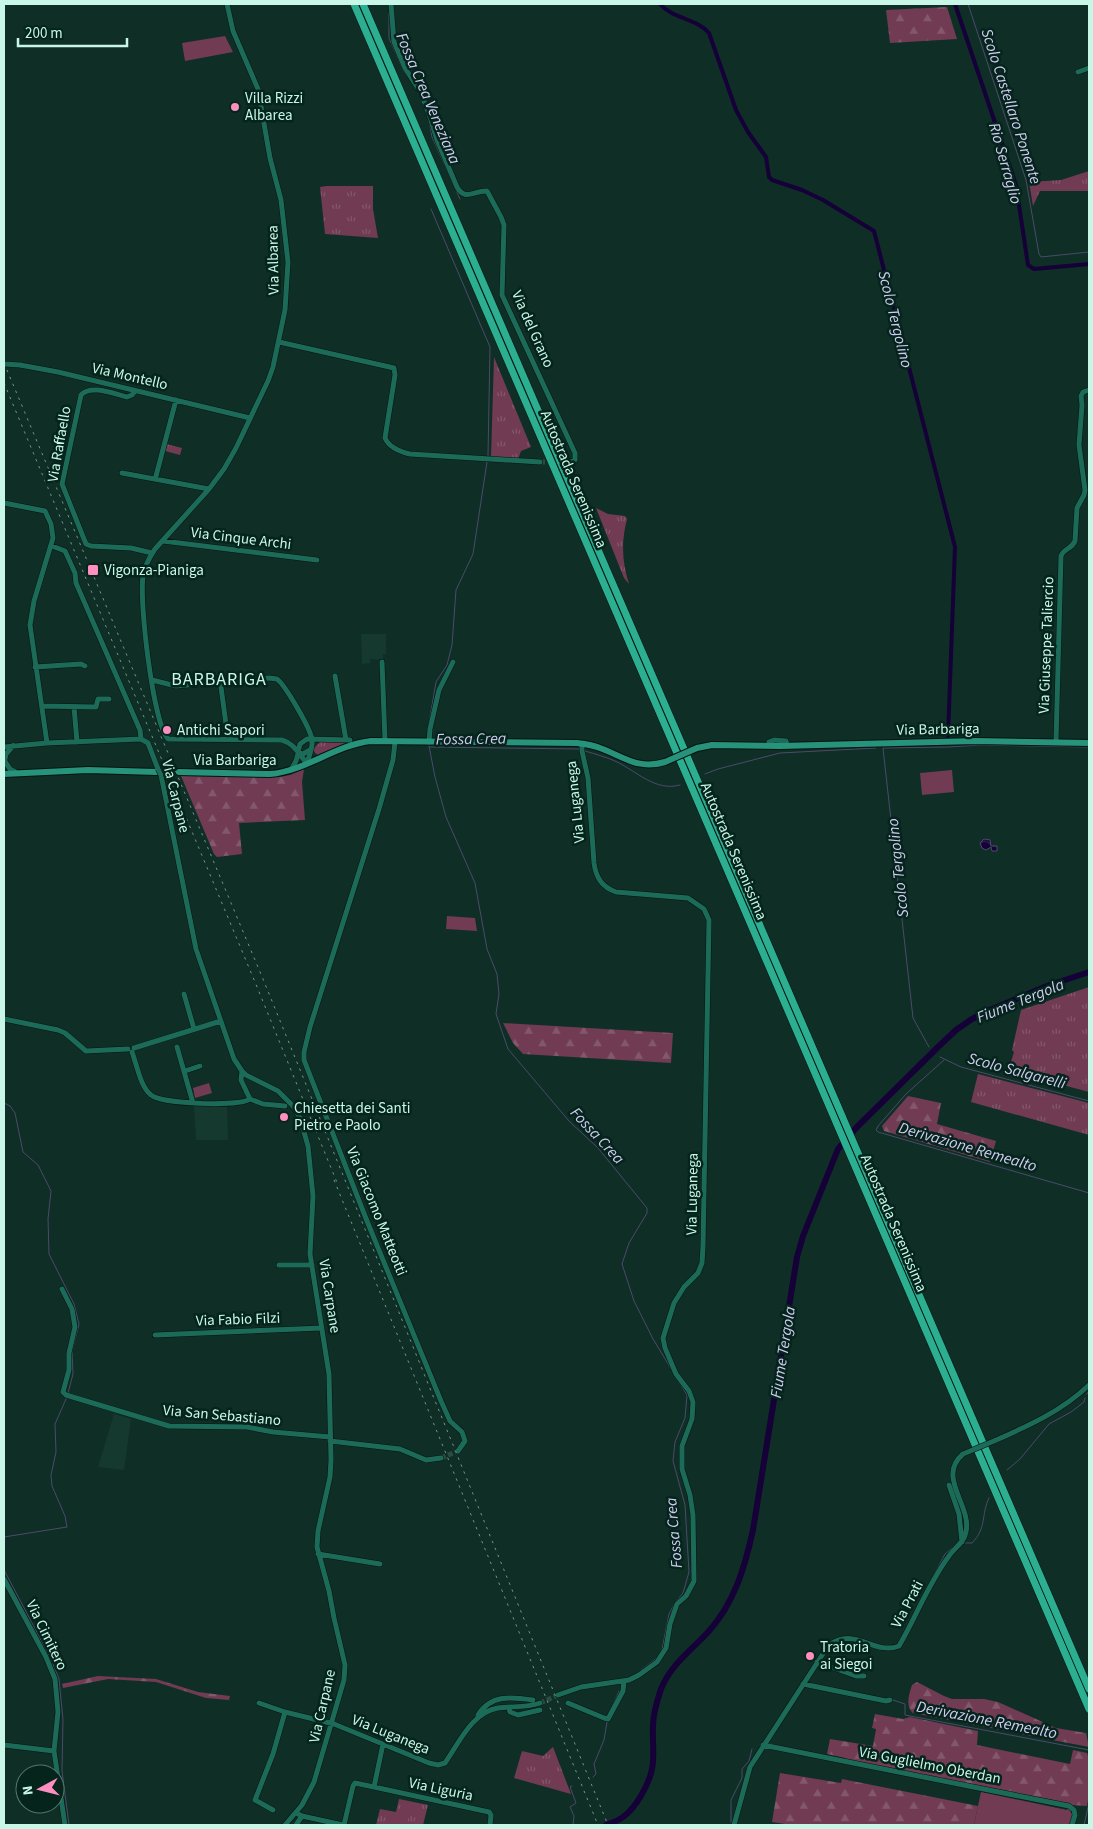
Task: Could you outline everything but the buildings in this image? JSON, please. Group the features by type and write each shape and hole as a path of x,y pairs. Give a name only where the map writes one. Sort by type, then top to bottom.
{"highway":[{"name":"Autostrada Serenissima","path":"354,4 1089,1709"},
{"name":"Autostrada Serenissima","path":"363,4 1089,1689"}],"main road":[{"name":"Via Barbariga","path":"179,772 270,774 290,770 360,743 385,742 582,744 602,749 639,764 651,766 697,748 712,745 787,746 976,740 1089,743"},
{"path":"4,774 88,770 159,772"}],"street":[{"name":"Via Albarea","path":"152,553 209,489 229,460 268,381 279,342 285,310 288,275 286,232 282,207 270,158 258,89 233,31 227,4"},
{"name":"Via del Grano","path":"391,4 394,42 405,68 421,93 437,140 457,188 461,193 468,195 487,191 501,217 504,230 502,295 575,453 575,460 569,462"},
{"path":"1078,72 1089,68"},
{"path":"279,342 394,368 395,375 385,438 389,444 400,450 410,454 540,462"},
{"name":"Via Montello","path":"4,364 58,372 250,418"},
{"name":"Via Raffaello","path":"135,391 132,395 127,396 91,390 81,395 62,484 86,544 91,546 131,548 152,553"},
{"name":"Via Giuseppe Taliercio","path":"1056,742 1061,556 1064,551 1073,546 1075,541 1077,508 1085,493 1079,445 1081,396 1083,392 1089,390"},
{"path":"156,476 176,400"},
{"path":"122,473 209,489"},
{"path":"4,502 45,512 53,531 52,546 34,601 31,618 35,667 47,743"},
{"name":"Via Cinque Archi","path":"163,541 317,560"},
{"name":"Via Carpane","path":"52,546 65,551 80,592 140,730 141,739 148,743 159,772 193,936 234,1059 242,1071 253,1080 278,1091 294,1106 300,1118 308,1146 313,1190 310,1241 312,1265 329,1374 330,1477 318,1530 318,1554 330,1591 345,1665 344,1680 314,1782 296,1813 284,1825"},
{"path":"152,553 144,569 142,589 143,618 152,680 176,686 269,678 277,679 292,699 312,740 307,764"},
{"path":"382,662 385,742"},
{"path":"429,742 439,690 453,662"},
{"path":"35,667 81,664 85,666"},
{"path":"312,740 348,740 335,676"},
{"name":"Via Barbariga","path":"152,680 158,715 163,731 168,739 282,740 292,744 307,764"},
{"path":"221,687 228,739"},
{"path":"42,706 96,707 99,699 109,699"},
{"path":"74,707 77,742"},
{"path":"4,747 141,739"},
{"name":"Via Barbariga","path":"290,770 296,761 302,742 307,739 312,740"},
{"name":"Via Barbariga","path":"769,742 774,740 786,741 787,746"},
{"name":"Via Giacomo Matteotti","path":"395,742 393,760 381,801 310,1027 304,1060 441,1401 450,1421 464,1435 465,1441 458,1451"},
{"name":"Via Luganega","path":"558,1695 581,1687 624,1681 644,1672 657,1662 667,1644 673,1613 677,1604 686,1596 694,1580 693,1515 690,1495 682,1469 682,1446 692,1419 693,1402 689,1391 676,1374 663,1338 674,1303 684,1287 698,1273 702,1263 704,1236 709,920 704,909 688,898 616,892 601,882 595,871 588,778 582,744"},
{"path":"13,746 4,761 10,769 17,773"},
{"path":"298,753 303,754 310,750"},
{"path":"310,750 315,756 322,757"},
{"path":"184,994 194,1029"},
{"path":"4,1019 58,1030 65,1033 86,1051 131,1050 221,1021"},
{"path":"177,1047 193,1103"},
{"path":"131,1050 144,1086 152,1096 193,1103 232,1104 250,1099 263,1104 284,1106"},
{"path":"185,1071 200,1066"},
{"name":"Via Carpane","path":"242,1071 241,1080 250,1099"},
{"path":"279,1264 312,1265"},
{"name":"Via San Sebastiano","path":"62,1289 74,1314 75,1327 69,1354 69,1370 63,1392 66,1395 169,1426 247,1427 268,1432 330,1439"},
{"name":"Via Fabio Filzi","path":"155,1335 322,1328"},
{"path":"962,1542 967,1531 953,1477 952,1469 956,1461 963,1454 1036,1422 1062,1407 1089,1385"},
{"path":"330,1439 400,1449 426,1460 441,1458"},
{"path":"949,1485 959,1514 962,1542"},
{"name":"Via Prati","path":"734,1825 747,1774 763,1745 828,1646 843,1639 856,1639 885,1649 899,1646 942,1565 953,1550 962,1542"},
{"path":"318,1554 380,1564"},
{"name":"Via Cimitero","path":"4,1578 46,1657 55,1679 58,1712 54,1751 65,1825"},
{"path":"817,1662 856,1676 864,1676"},
{"path":"568,1703 608,1718 623,1691 624,1681"},
{"path":"803,1684 886,1701 890,1700"},
{"name":"Via Luganega","path":"259,1703 332,1724 430,1763 438,1764 445,1763 477,1717 503,1697 533,1700"},
{"name":"Via Luganega","path":"488,1708 528,1707 540,1703"},
{"name":"Via Luganega","path":"509,1708 510,1712 518,1715 540,1710"},
{"path":"273,1810 255,1800 273,1754 285,1712"},
{"path":"296,1813 340,1825 354,1784 374,1787 383,1744"},
{"path":"4,1745 54,1751"},
{"name":"Via Guglielmo Oberdan","path":"763,1745 1069,1806 1074,1810 1075,1815 1072,1825"},
{"name":"Via Liguria","path":"374,1787 489,1812 491,1815 490,1825"},
{"path":"296,1825 302,1816"}],"shaded area":[{"path":"361,634 386,634 386,654 383,654 383,660 370,659 370,663 362,664"},
{"path":"194,1106 227,1106 228,1140 196,1140"},
{"path":"114,1414 131,1419 124,1470 98,1467"}],"green space":[{"path":"947,7 957,39 890,43 886,10"},
{"path":"225,36 233,52 185,61 182,43"},
{"path":"1089,171 1089,191 1040,191 1033,206 1029,182 1061,180"},
{"path":"373,186 373,209 378,238 325,234 320,187"},
{"path":"494,357 531,447 521,451 518,459 491,457"},
{"path":"166,444 182,448 180,455 165,451"},
{"path":"596,508 608,514 625,516 627,519 623,552 629,584 624,578"},
{"path":"320,742 349,742 318,755 313,749"},
{"path":"304,769 302,782 305,820 239,823 242,854 217,857 214,854 181,776 279,777"},
{"path":"952,770 954,792 922,795 920,773"},
{"path":"447,916 475,918 477,931 446,929"},
{"path":"1089,987 1089,1092 1007,1070 1014,1052 1012,1050 1021,1010"},
{"path":"503,1023 673,1033 671,1063 523,1054 513,1043"},
{"path":"978,1074 1089,1103 1089,1135 971,1102"},
{"path":"209,1083 212,1093 195,1098 193,1088"},
{"path":"908,1096 941,1103 937,1124 996,1141 990,1162 884,1131 882,1126"},
{"path":"98,1676 156,1679 198,1692 230,1696 229,1700 206,1698 156,1682 108,1679 63,1688 62,1684"},
{"path":"917,1682 952,1699 984,1699 998,1702 1056,1728 1086,1733 1089,1747 913,1713 909,1707 908,1700 912,1685"},
{"path":"875,1714 903,1719 910,1717 978,1731 977,1745 1070,1764 1073,1750 1087,1753 1090,1787 1087,1806 1071,1805 849,1761 845,1758 827,1754 830,1739 873,1746 876,1729 872,1728"},
{"path":"553,1747 571,1794 514,1778 522,1751 543,1756"},
{"path":"780,1773 841,1783 842,1779 978,1806 974,1824 979,1825 791,1825 772,1822"},
{"path":"981,1792 1067,1810 1068,1808 1073,1815 1070,1825 974,1824"},
{"path":"399,1799 428,1805 423,1825 376,1825 380,1809 396,1812"},
{"path":"401,1810 409,1812 407,1825 397,1825"}],"water":[{"path":"984,839 990,840 991,846 997,846 997,851 992,851 991,847 986,850 982,848 980,843"}],"waterway":[{"name":"Scolo Tergolino","path":"660,4 671,13 698,24 709,33 736,110 748,132 766,157 769,177 772,180 802,190 823,200 874,231 955,547 948,736"},
{"name":"Rio Serraglio","path":"955,4 1016,185 1028,265 1034,269 1089,264"},
{"name":"Scolo Castellaro Ponente","path":"968,4 1026,180 1039,254 1041,257 1089,252"},
{"name":"Fossa Crea Veneziana","path":"389,13 389,38 403,70 411,81"},
{"name":"Fossa Crea Veneziana","path":"418,93 422,103"},
{"name":"Fossa Crea Veneziana","path":"429,121 432,137 460,199"},
{"name":"Fossa Crea Veneziana","path":"431,209 490,347 488,456"},
{"name":"Fossa Crea Veneziana","path":"429,723 436,682 447,665 452,645 456,590 473,554 487,462"},
{"name":"Scolo Tergolino","path":"929,1047 913,1018 883,748 981,745 1089,747"},
{"name":"Fossa Crea","path":"429,746 446,817 475,883 487,949 497,974 499,994 496,1014 508,1049 569,1121 598,1148 647,1208 647,1213 629,1243 622,1264 634,1301 653,1339 687,1395 685,1418 675,1442 673,1461 685,1505 689,1572 683,1593 669,1614 662,1650"},
{"name":"Fossa Crea","path":"430,747 579,749"},
{"name":"Fossa Crea","path":"705,774 780,753 876,748"},
{"name":"Fossa Crea","path":"585,751 615,761 662,786 680,785"},
{"name":"Fiume Tergola","path":"606,1825 619,1820 628,1813 645,1788 653,1764 653,1721 665,1680 676,1665 718,1620 738,1583 753,1530 797,1257 803,1236 838,1149 857,1127 956,1030 990,1010 1047,986 1089,972"},
{"name":"Scolo Salgarelli","path":"940,1057 961,1067 1089,1101"},
{"name":"Derivazione Remealto","path":"944,1060 906,1094 878,1126 876,1130 878,1132 1089,1193"},
{"path":"4,1103 10,1106 15,1113 23,1152 38,1165 51,1191 48,1219 49,1254 74,1304 79,1324 72,1351 73,1374 68,1393"},
{"name":"Derivazione Remealto","path":"1007,1470 1020,1459 1049,1424 1071,1412 1084,1402 1085,1398"},
{"path":"4,1537 67,1527 65,1516 52,1486 51,1475 56,1452 55,1424 66,1399"},
{"name":"Derivazione Remealto","path":"966,1543 972,1543 980,1532 989,1498"},
{"name":"Derivazione Remealto","path":"935,1573 945,1554 952,1548"},
{"path":"4,1570 51,1659 59,1679 63,1720 62,1771 69,1825"},
{"name":"Derivazione Remealto","path":"900,1640 912,1617"},
{"name":"Fossa Crea","path":"641,1670 657,1658"},
{"name":"Fossa Crea","path":"610,1711 619,1691"},
{"name":"Derivazione Remealto","path":"893,1700 905,1704 905,1715 1089,1750"},
{"name":"Fossa Crea","path":"593,1777 596,1774 594,1764 604,1740 607,1722"},
{"path":"731,1822 731,1800 742,1778 742,1769 749,1761 752,1749"},
{"name":"Fossa Crea","path":"572,1786 570,1787 576,1803 570,1807 574,1816 573,1825"},
{"name":"Derivazione Remealto","path":"1084,1825 1089,1803"}],"tunnel":[{"path":"540,462 569,462"},
{"path":"157,772 179,772"},
{"path":"441,1458 458,1451"},
{"path":"540,1703 558,1695"}],"railway":[{"path":"4,363 263,979 608,1825"},
{"path":"4,383 338,1185"},
{"path":"334,1180 598,1825"}],"place":[{"name":"Villa Rizzi Albarea","path":"235,107"},
{"name":"Vigonza-Pianiga","path":"93,570"},
{"name":"Antichi Sapori","path":"167,730"},
{"name":"Chiesetta dei Santi Pietro e Paolo","path":"284,1117"},
{"name":"Tratoria ai Siegoi","path":"810,1656"}],"district":[{"name":"BARBARIGA","path":"219,679"}]}
